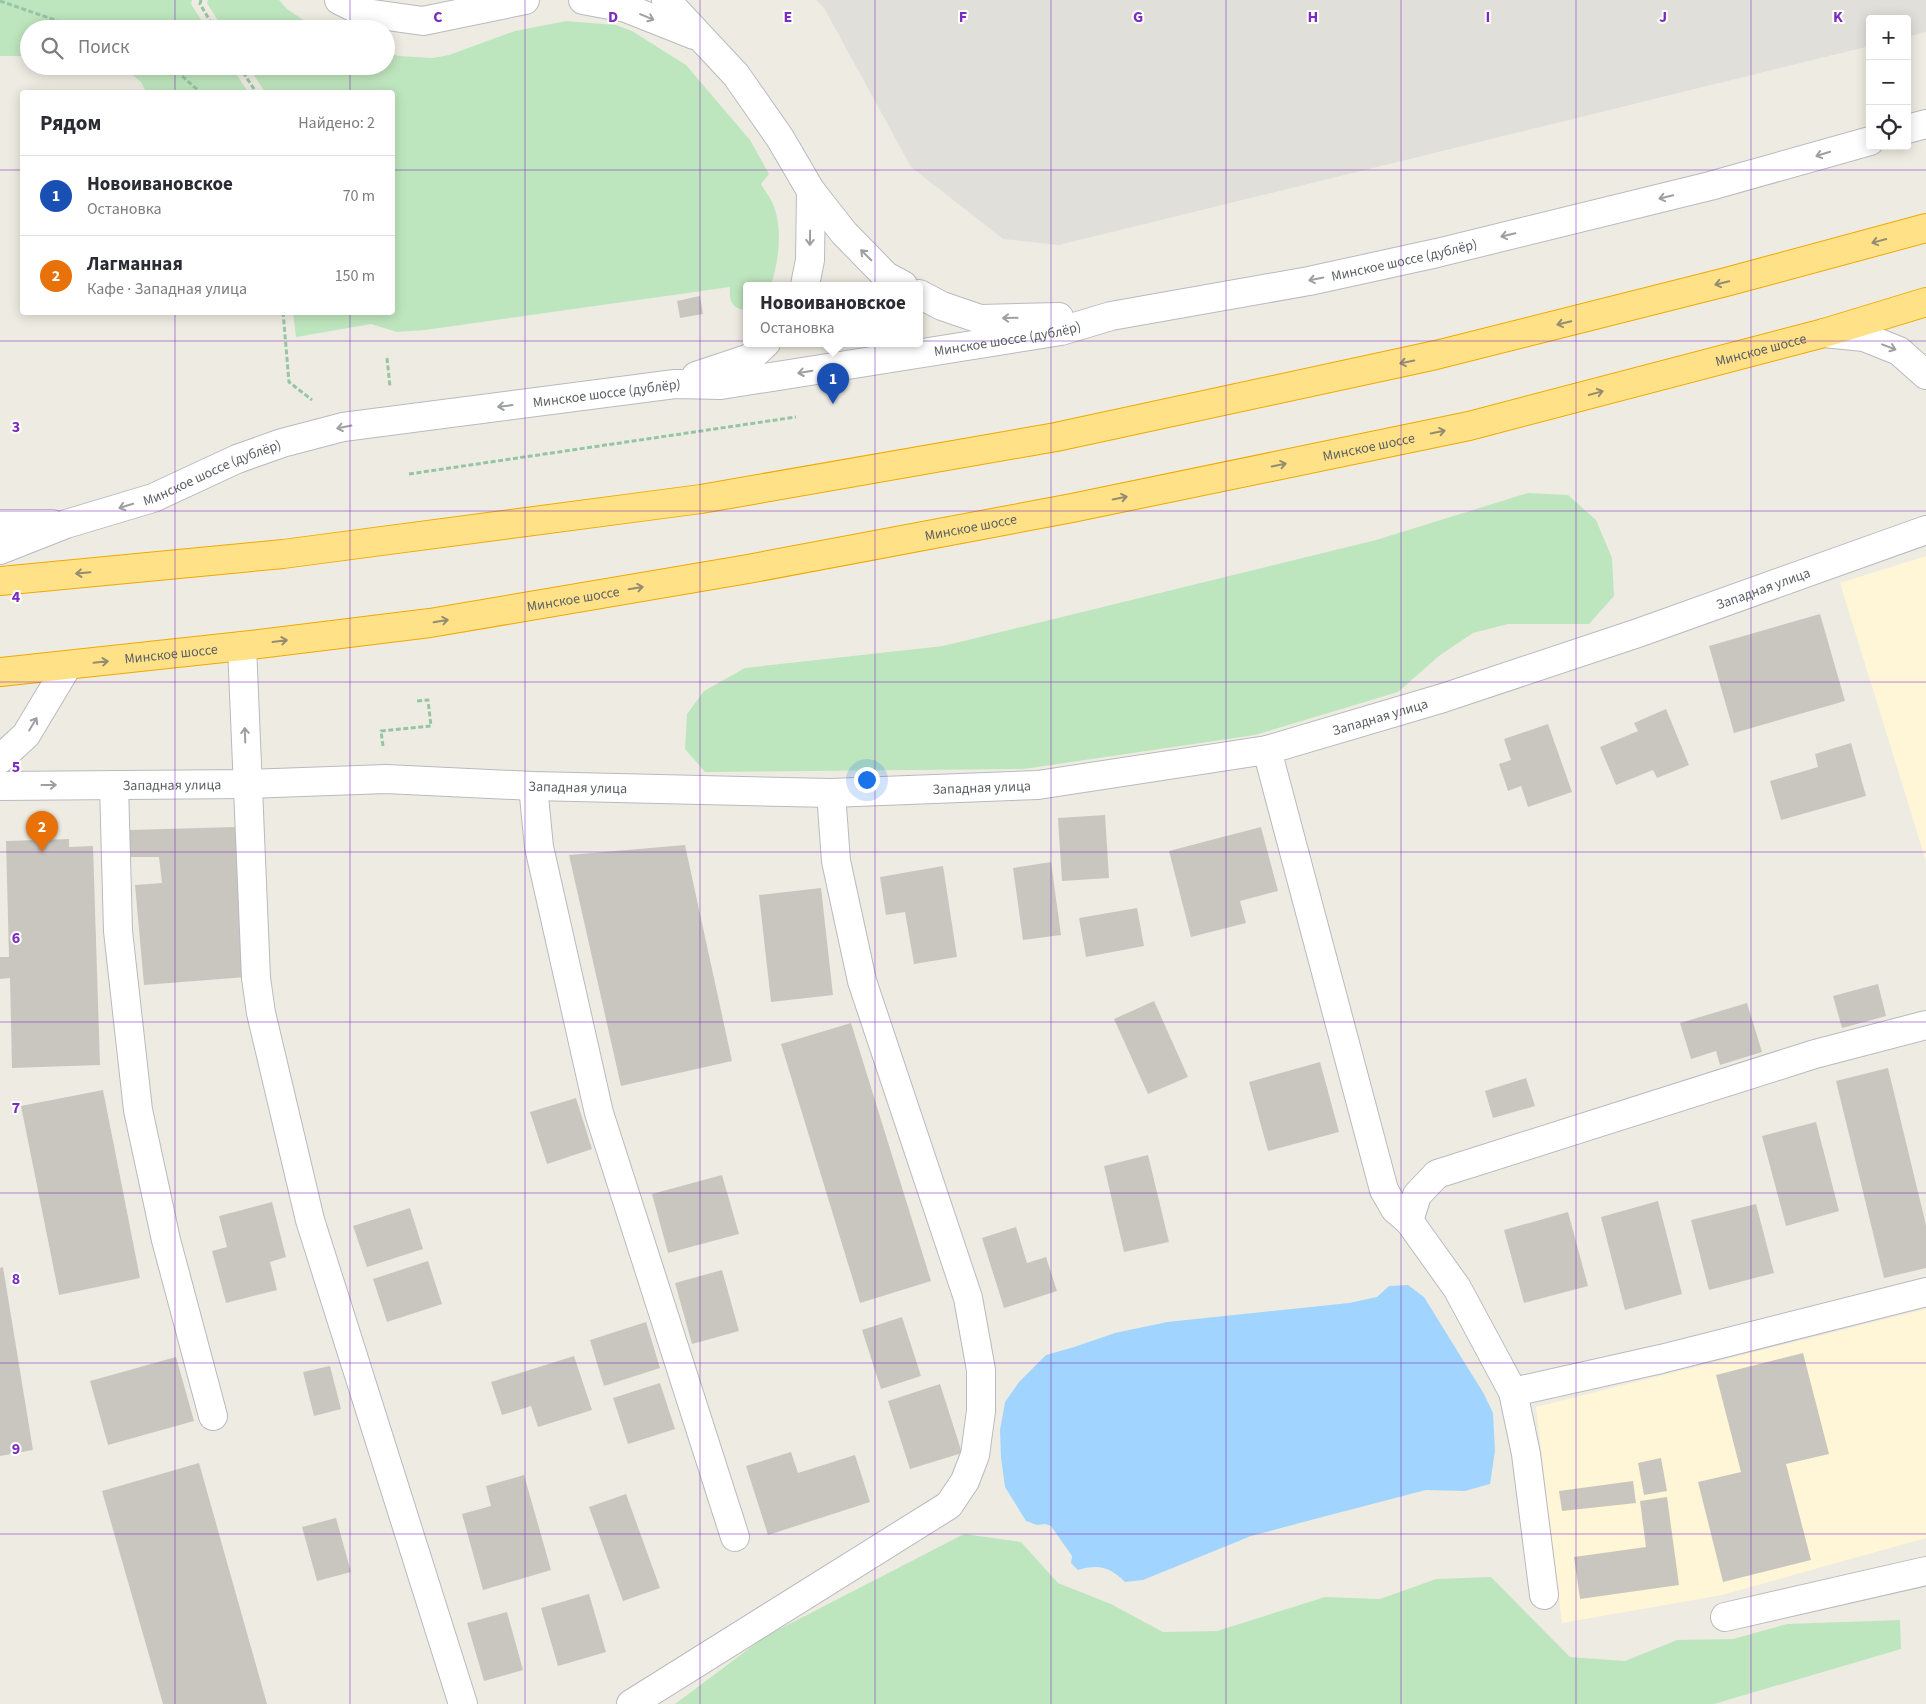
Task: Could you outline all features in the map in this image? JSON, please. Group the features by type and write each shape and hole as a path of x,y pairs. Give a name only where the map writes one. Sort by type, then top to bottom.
{"highway":[{"path":"0,581 283,554 701,499 1056,437 1436,355 1716,285 1926,228"},
{"name":"Минское шоссе","path":"0,672 242,646 430,623 739,570 1072,508 1469,426 1824,332 1926,302"}],"street":[{"path":"339,0 365,13 423,21 487,4 525,0"},
{"path":"583,0 626,8 700,37"},
{"path":"666,0 736,75 780,138 810,190 844,233 886,276 897,282"},
{"path":"1911,128 1926,124"},
{"name":"Минское шоссе (дублёр)","path":"0,550 66,524 153,498 282,442 344,426 675,384 721,385 1061,331 1111,316 1309,281 1437,252 1710,186 1866,141"},
{"path":"806,282 810,260 810,190"},
{"path":"923,296 942,306 980,319 1111,316"},
{"path":"1824,332 1864,337 1899,351 1926,375"},
{"path":"675,384 750,358 762,347"},
{"path":"0,524 66,524"},
{"name":"Западная улица","path":"0,786 247,784 386,779 533,786 831,792 1038,785 1267,750 1443,698 1638,633 1926,530"},
{"path":"242,646 256,978 265,1032 310,1220 463,1704"},
{"path":"0,759 26,735 68,665"},
{"path":"1267,750 1384,1190 1395,1209 1409,1221 1457,1288 1514,1392 1526,1454 1544,1594"},
{"path":"114,785 118,931 138,1110 166,1240 213,1416"},
{"path":"533,786 539,847 599,1112 735,1537"},
{"path":"631,1704 949,1505 965,1481 975,1455 981,1411 981,1370 968,1298 862,981 836,862 831,792"},
{"path":"1409,1221 1417,1195 1437,1174 1815,1054 1926,1025"},
{"path":"1514,1392 1661,1359 1926,1292"},
{"path":"1726,1617 1926,1571"}],"path":[{"path":"201,0 200,4 210,20"},
{"path":"0,2 54,20"},
{"path":"181,75 198,90"},
{"path":"245,75 255,90"},
{"path":"283,315 289,382 314,402"},
{"path":"387,358 390,393"},
{"path":"409,474 796,417"},
{"path":"386,779 381,731 430,726 428,700 417,701"}],"shaded area":[{"path":"816,0 1926,0 1926,32 1911,36 1911,15 1866,15 1866,47 1059,245 1003,239 911,167 824,8"},
{"path":"1926,556 1926,861 1840,583"},
{"path":"1926,1309 1926,1538 1722,1595 1562,1623 1536,1407"}],"green space":[{"path":"0,0 192,0 191,4 201,20 20,20 20,56 0,56"},
{"path":"208,0 279,0 287,9 304,20 217,20 207,3"},
{"path":"566,21 616,25 632,31 686,65 750,140 769,174 761,184 773,204 779,234 778,255 772,282 743,282 743,309 737,308 732,303 730,287 425,330 397,332 371,324 296,337 293,315 395,315 395,90 264,90 254,75 395,75 395,55 433,58 449,55 515,31"},
{"path":"133,75 237,75 247,90 145,90 141,82"},
{"path":"1528,493 1568,495 1596,520 1612,558 1614,596 1589,624 1508,624 1473,633 1439,656 1398,692 1255,735 1024,769 705,772 685,749 687,714 704,691 745,668 943,646 1376,540"},
{"path":"964,1534 1021,1542 1058,1583 1111,1604 1163,1632 1217,1631 1325,1597 1380,1599 1436,1579 1491,1577 1570,1657 1625,1661 1677,1640 1733,1639 1787,1624 1900,1620 1901,1649 1714,1704 675,1704 766,1636"}],"water":[{"path":"1408,1285 1424,1297 1484,1394 1493,1413 1495,1451 1490,1484 1465,1491 1426,1490 1251,1536 1143,1580 1125,1582 1114,1573 1103,1568 1092,1567 1078,1570 1071,1563 1072,1556 1051,1526 1045,1524 1037,1525 1026,1521 1005,1487 1000,1430 1005,1402 1019,1382 1046,1355 1115,1333 1167,1322 1349,1303 1377,1297 1389,1286"}],"building":[{"path":"700,296 703,314 680,318 677,301"},
{"path":"1820,614 1845,701 1734,733 1709,646"},
{"path":"1666,709 1689,765 1657,778 1653,770 1616,785 1600,747 1638,731 1634,723"},
{"path":"1548,724 1572,792 1528,807 1521,786 1508,791 1499,764 1511,760 1504,739"},
{"path":"1851,743 1866,796 1781,820 1770,781 1818,767 1815,754"},
{"path":"1105,815 1109,878 1062,881 1058,818"},
{"path":"235,827 246,977 144,985 135,885 162,883 159,857 130,857 130,830"},
{"path":"1261,827 1278,891 1240,901 1246,923 1191,937 1169,851"},
{"path":"69,839 69,847 93,846 100,1065 12,1068 10,978 0,979 0,957 9,957 6,841"},
{"path":"685,845 732,1061 621,1086 569,855"},
{"path":"1051,862 1061,935 1023,940 1013,868"},
{"path":"943,866 957,957 914,964 905,912 886,915 880,877"},
{"path":"821,888 833,995 771,1002 759,895"},
{"path":"1137,908 1144,946 1086,957 1079,918"},
{"path":"1878,984 1886,1016 1842,1028 1833,996"},
{"path":"1154,1001 1188,1077 1148,1094 1114,1019"},
{"path":"1747,1003 1762,1052 1720,1065 1716,1051 1691,1059 1680,1023"},
{"path":"851,1023 931,1281 860,1303 781,1044"},
{"path":"1320,1062 1339,1132 1268,1151 1249,1082"},
{"path":"1888,1068 1926,1225 1926,1268 1884,1278 1836,1081"},
{"path":"1526,1078 1535,1106 1493,1118 1485,1091"},
{"path":"103,1090 140,1278 59,1295 21,1106"},
{"path":"576,1098 592,1149 547,1164 530,1112"},
{"path":"1816,1122 1839,1211 1786,1226 1762,1136"},
{"path":"1148,1155 1169,1242 1124,1252 1104,1166"},
{"path":"722,1175 739,1234 668,1253 652,1194"},
{"path":"1658,1201 1682,1294 1625,1310 1601,1217"},
{"path":"272,1202 286,1257 270,1262 277,1290 226,1303 212,1251 227,1247 219,1216"},
{"path":"1756,1204 1774,1273 1709,1290 1691,1220"},
{"path":"410,1208 423,1249 367,1267 353,1226"},
{"path":"1568,1212 1588,1286 1524,1303 1504,1230"},
{"path":"1016,1227 1027,1263 1046,1257 1057,1291 1004,1308 982,1238"},
{"path":"428,1261 442,1304 387,1322 373,1279"},
{"path":"3,1267 33,1450 0,1456 0,1268"},
{"path":"722,1270 739,1331 692,1344 675,1283"},
{"path":"902,1317 921,1376 881,1389 862,1330"},
{"path":"646,1322 660,1368 604,1386 590,1340"},
{"path":"1803,1353 1829,1454 1786,1464 1811,1560 1723,1582 1698,1482 1741,1472 1716,1375"},
{"path":"574,1356 592,1410 538,1427 531,1406 502,1415 491,1382"},
{"path":"176,1357 194,1421 108,1445 90,1381"},
{"path":"330,1366 341,1409 314,1416 303,1372"},
{"path":"660,1383 675,1429 628,1444 613,1398"},
{"path":"940,1384 962,1453 910,1469 888,1401"},
{"path":"791,1452 798,1473 855,1455 870,1502 768,1535 746,1466"},
{"path":"1661,1458 1667,1491 1644,1495 1638,1463"},
{"path":"199,1463 267,1704 163,1704 102,1491"},
{"path":"524,1475 551,1570 483,1590 462,1514 491,1506 486,1486"},
{"path":"1633,1481 1636,1503 1562,1511 1559,1491"},
{"path":"626,1494 660,1588 623,1601 589,1507"},
{"path":"1667,1497 1679,1585 1580,1599 1574,1557 1646,1547 1640,1501"},
{"path":"336,1518 351,1572 317,1581 302,1527"},
{"path":"589,1594 606,1652 558,1666 541,1608"},
{"path":"507,1612 523,1670 484,1681 467,1623"}],"place":[{"name":"Новоивановское","path":"833,404"},
{"name":"Лагманная","path":"42,852"}]}
